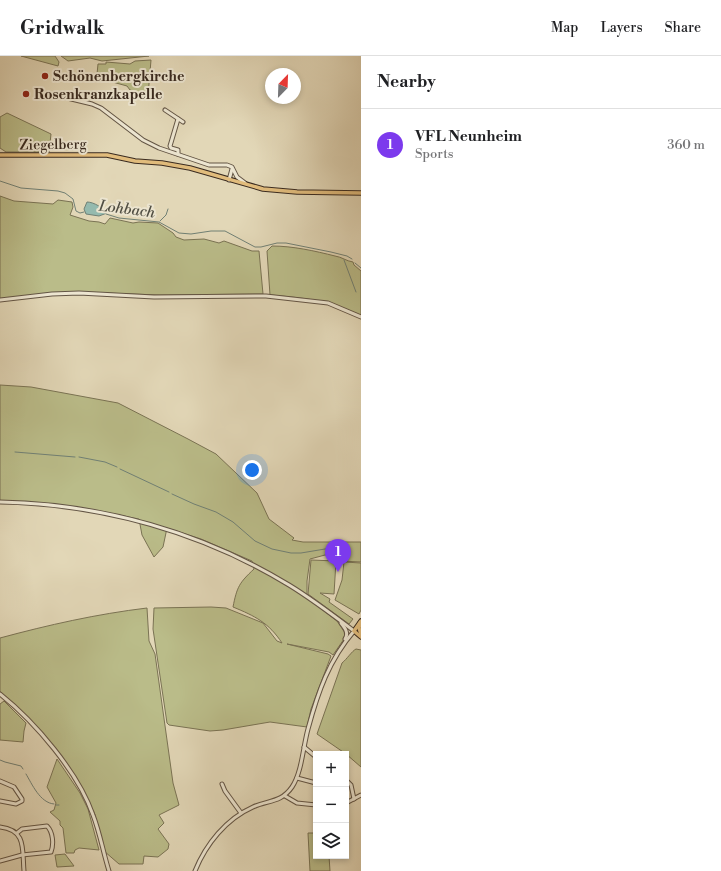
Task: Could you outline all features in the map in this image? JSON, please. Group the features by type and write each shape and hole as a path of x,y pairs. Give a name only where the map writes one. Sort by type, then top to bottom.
{"main road":[{"name":"Ziegelberg","path":"0,155 107,155 176,165 263,189 297,192 361,193"},
{"path":"361,622 354,631 361,637"},
{"path":"361,622 359,628 361,634"}],"street":[{"path":"63,97 92,104 101,108 143,140 159,148 209,165 227,165 232,167 239,179 248,185"},
{"path":"165,110 183,122"},
{"path":"178,119 170,146 171,148 178,150 178,154"},
{"path":"230,180 232,167"},
{"path":"230,180 236,175"},
{"path":"0,300 79,293 154,297 266,296 328,303 361,317"},
{"path":"0,502 78,509 126,518 170,530 210,545 257,567 291,586 354,631 344,643"},
{"path":"195,871 211,841 226,824 254,806 285,796 297,778 308,729 319,692 331,664 347,637 346,630 339,620"},
{"path":"0,694 20,712 44,739 79,786 93,815 109,871"},
{"path":"304,748 313,755"},
{"path":"297,778 313,782"},
{"path":"0,781 14,787 22,801 16,804 0,801"},
{"path":"349,783 351,785 354,799"},
{"path":"222,784 225,792 241,813"},
{"path":"349,802 361,795"},
{"path":"285,796 297,803 313,805"},
{"path":"0,861 22,855 51,852 53,847 50,829 47,826 22,829 17,833"},
{"path":"0,827 17,833 22,844 24,871"}],"green space":[{"path":"21,56 55,56 59,62 58,66"},
{"path":"61,56 149,56 102,61 90,58 68,61"},
{"path":"151,60 148,96 130,90 127,86 98,78 98,64 106,64 106,62 130,64 135,61"},
{"path":"7,113 51,134 49,152 6,152 0,148 0,117"},
{"path":"0,196 14,201 53,204 58,200 72,202 73,207 70,215 89,221 105,224 110,218 133,223 158,223 173,233 176,237 184,240 204,239 219,243 224,241 252,251 259,251 263,294 160,295 76,292 0,299"},
{"path":"272,246 312,251 353,262 354,265 361,271 361,316 328,303 270,295 267,251"},
{"path":"0,385 31,387 118,403 216,454 257,493 269,519 294,538 292,540 303,542 361,542 361,562 341,561 340,555 325,555 310,559 307,581 307,598 337,621 345,633 344,639 333,655 329,652 287,644 331,656 311,709 307,727 270,722 210,731 169,725 167,723 153,629 154,608 226,608 263,623 277,641 282,643 267,625 233,607 239,586 254,569 252,561 201,539 167,528 163,547 154,557 142,535 139,519 75,507 0,502"},
{"path":"311,560 336,561 334,594 320,593 330,599 329,602 353,619 349,624 308,594"},
{"path":"344,562 361,563 361,610 359,614 335,600 342,580"},
{"path":"147,608 149,641 155,654 173,783 179,805 159,815 164,823 158,829 169,844 168,849 158,857 144,856 143,864 119,864 104,851 94,812 75,778 35,726 19,708 0,693 0,638 73,620"},
{"path":"356,649 361,650 361,767 349,757 349,751 342,751 317,734 342,663"},
{"path":"4,701 26,723 23,742 0,740 0,704"},
{"path":"57,759 80,793 88,809 99,850 79,848 75,850 74,853 66,853 63,828 60,825 60,821 50,812 54,810 56,803 47,787"},
{"path":"308,833 313,833 313,859 329,859 330,871 310,871"},
{"path":"65,854 74,866 57,867 55,855"}],"water":[{"path":"87,202 93,203 107,213 99,216 86,214 84,209"}],"waterway":[{"name":"Lohbach","path":"0,181 21,188 65,193 73,199 76,211 80,213 84,212"},
{"path":"160,221 166,215 168,209"},
{"name":"Lohbach","path":"106,214 119,218 159,222 179,233 191,234 211,231 225,231 255,247 286,243 331,252 347,256 352,259"},
{"path":"344,260 356,292"},
{"name":"Lohbach","path":"355,263 361,268"},
{"path":"15,452 75,457"},
{"path":"79,457 105,462 117,467"},
{"path":"120,469 169,492"},
{"path":"172,494 216,512 233,522 255,541 272,549 291,553 301,553 337,547"},
{"path":"0,760 21,766 23,769"},
{"path":"26,774 41,797 49,803 54,804"}],"place":[{"name":"Schönenbergkirche","path":"45,76"},
{"name":"Rosenkranzkapelle","path":"26,94"},
{"name":"VFL Neunheim","path":"338,572"}]}
